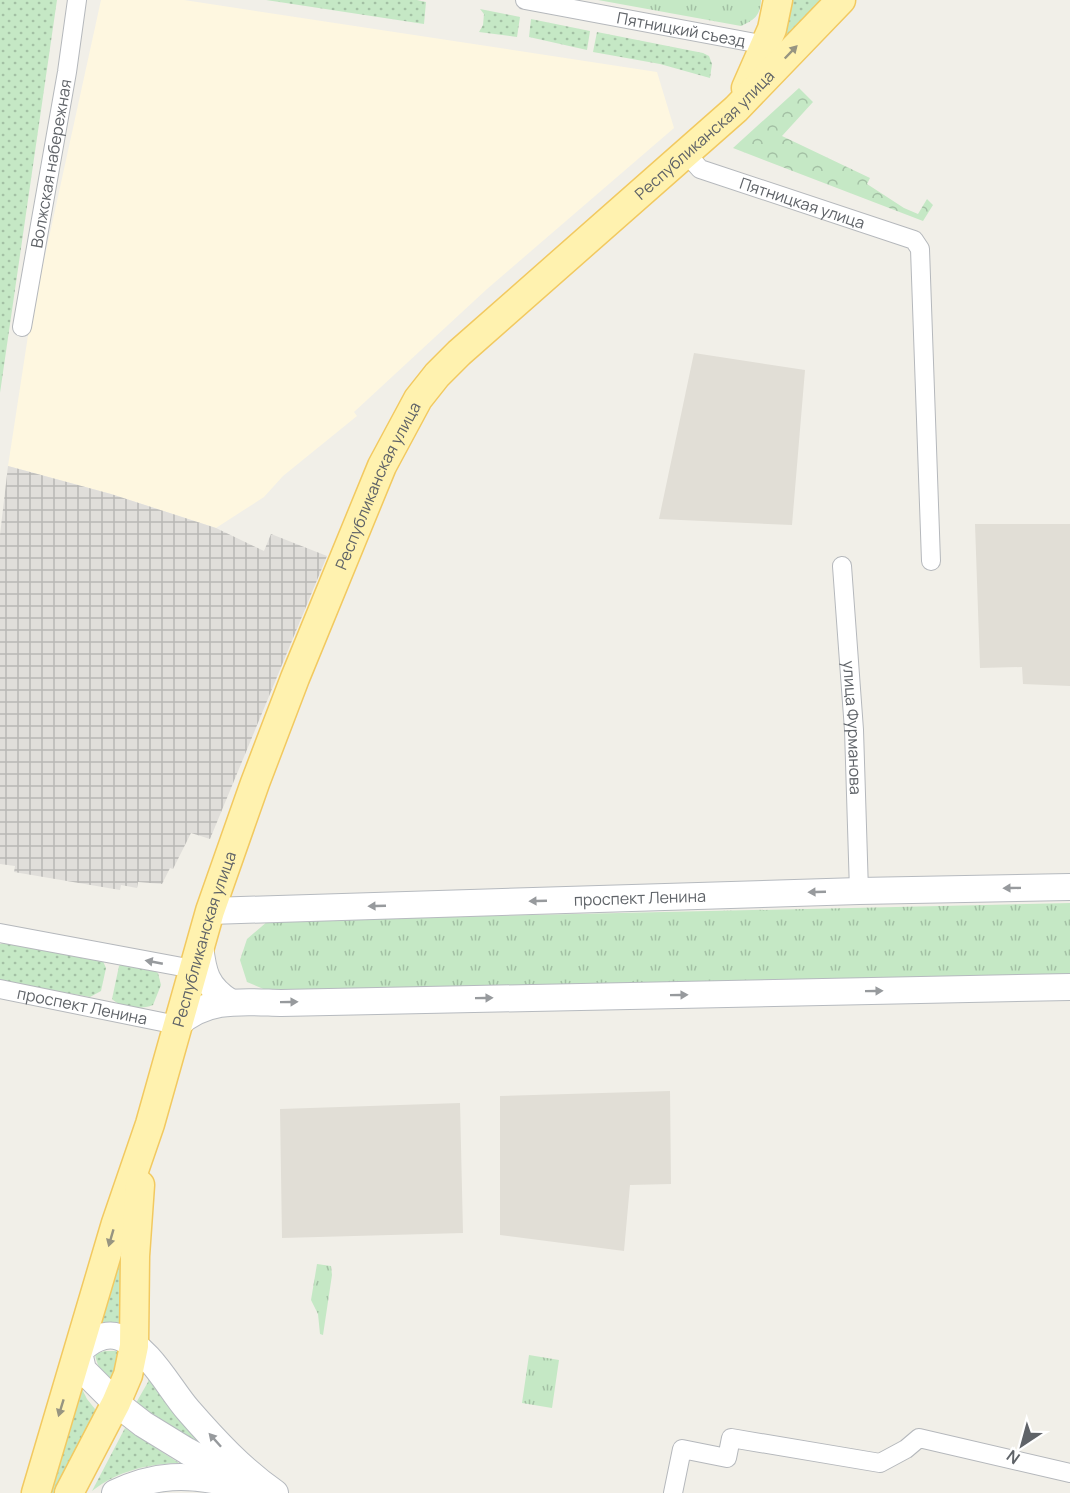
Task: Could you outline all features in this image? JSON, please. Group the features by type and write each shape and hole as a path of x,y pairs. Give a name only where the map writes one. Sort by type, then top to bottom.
{"main road":[{"path":"736,109 766,45 777,12 778,0"},
{"name":"Республиканская улица","path":"36,1493 116,1223 150,1124 210,911 255,783 300,667 382,466 418,399 459,353 736,109 841,0"},
{"name":"проспект Ленина","path":"210,911 1070,886"},
{"path":"196,957 208,982 218,994 230,1002"},
{"path":"177,1025 199,1009 230,1002 1070,987"},
{"name":"Республиканская улица","path":"69,1493 128,1375 143,1354 135,1279 138,1201 150,1124"},
{"path":"261,1493 143,1424 116,1403 83,1370 79,1352 87,1342 102,1337 119,1337 143,1354 220,1446 240,1466 275,1493"},
{"path":"115,1493 138,1482 175,1476 206,1478 261,1493"}],"street":[{"name":"Волжская набережная","path":"22,327 65,83 77,0"},
{"name":"Пятницкий съезд","path":"525,0 766,45"},
{"name":"Пятницкая улица","path":"686,153 700,169 914,240 920,249 931,561"},
{"name":"улица Фурманова","path":"842,566 854,730 859,891"},
{"path":"0,933 115,955 196,957"},
{"name":"проспект Ленина","path":"0,989 177,1025"},
{"path":"673,1493 682,1449 727,1458 731,1438 880,1463 906,1449 919,1438 1070,1473"}],"shaded area":[{"path":"101,0 184,0 657,72 674,128 487,289 354,412 357,416 283,476 264,497 216,528 111,494 8,466 29,329"},
{"path":"694,353 805,370 792,525 659,519"},
{"path":"8,466 111,494 216,528 264,551 271,534 327,556 210,839 191,833 173,869 170,868 162,884 138,882 137,888 121,885 120,890 14,872 15,866 0,864 0,535"},
{"path":"975,524 1070,524 1070,686 1023,684 1022,667 980,668"},
{"path":"670,1091 671,1184 630,1185 624,1251 500,1235 500,1096"},
{"path":"460,1103 463,1233 282,1238 280,1109"}],"green space":[{"path":"0,0 57,0 0,393"},
{"path":"266,0 417,0 426,2 424,24"},
{"path":"598,0 761,1 756,17 741,26"},
{"path":"785,0 829,0 776,61"},
{"path":"480,9 520,17 517,37 479,32 483,25 484,14"},
{"path":"531,19 590,31 587,50 529,37"},
{"path":"597,32 703,53 709,56 712,64 710,78 660,64 593,52"},
{"path":"799,88 813,102 782,136 870,178 867,184 904,208 918,214 927,199 933,205 923,221 733,148"},
{"path":"1070,903 1070,975 273,993 247,982 240,960 247,939 268,921"},
{"path":"7,942 102,959 106,968 101,991 90,997 0,981 0,944"},
{"path":"123,963 152,969 158,973 161,985 153,1005 131,1007 112,999 119,966"},
{"path":"120,1230 124,1324 111,1322 95,1330"},
{"path":"317,1264 331,1266 332,1275 323,1335 320,1334 318,1314 311,1300"},
{"path":"116,1351 124,1356 113,1386 101,1372 96,1359 95,1354"},
{"path":"529,1355 559,1360 552,1408 522,1403"},
{"path":"150,1370 226,1462 136,1403 148,1382"},
{"path":"80,1385 87,1399 99,1414 60,1493 46,1493"},
{"path":"125,1428 179,1463 133,1470 112,1478 92,1491"}]}
